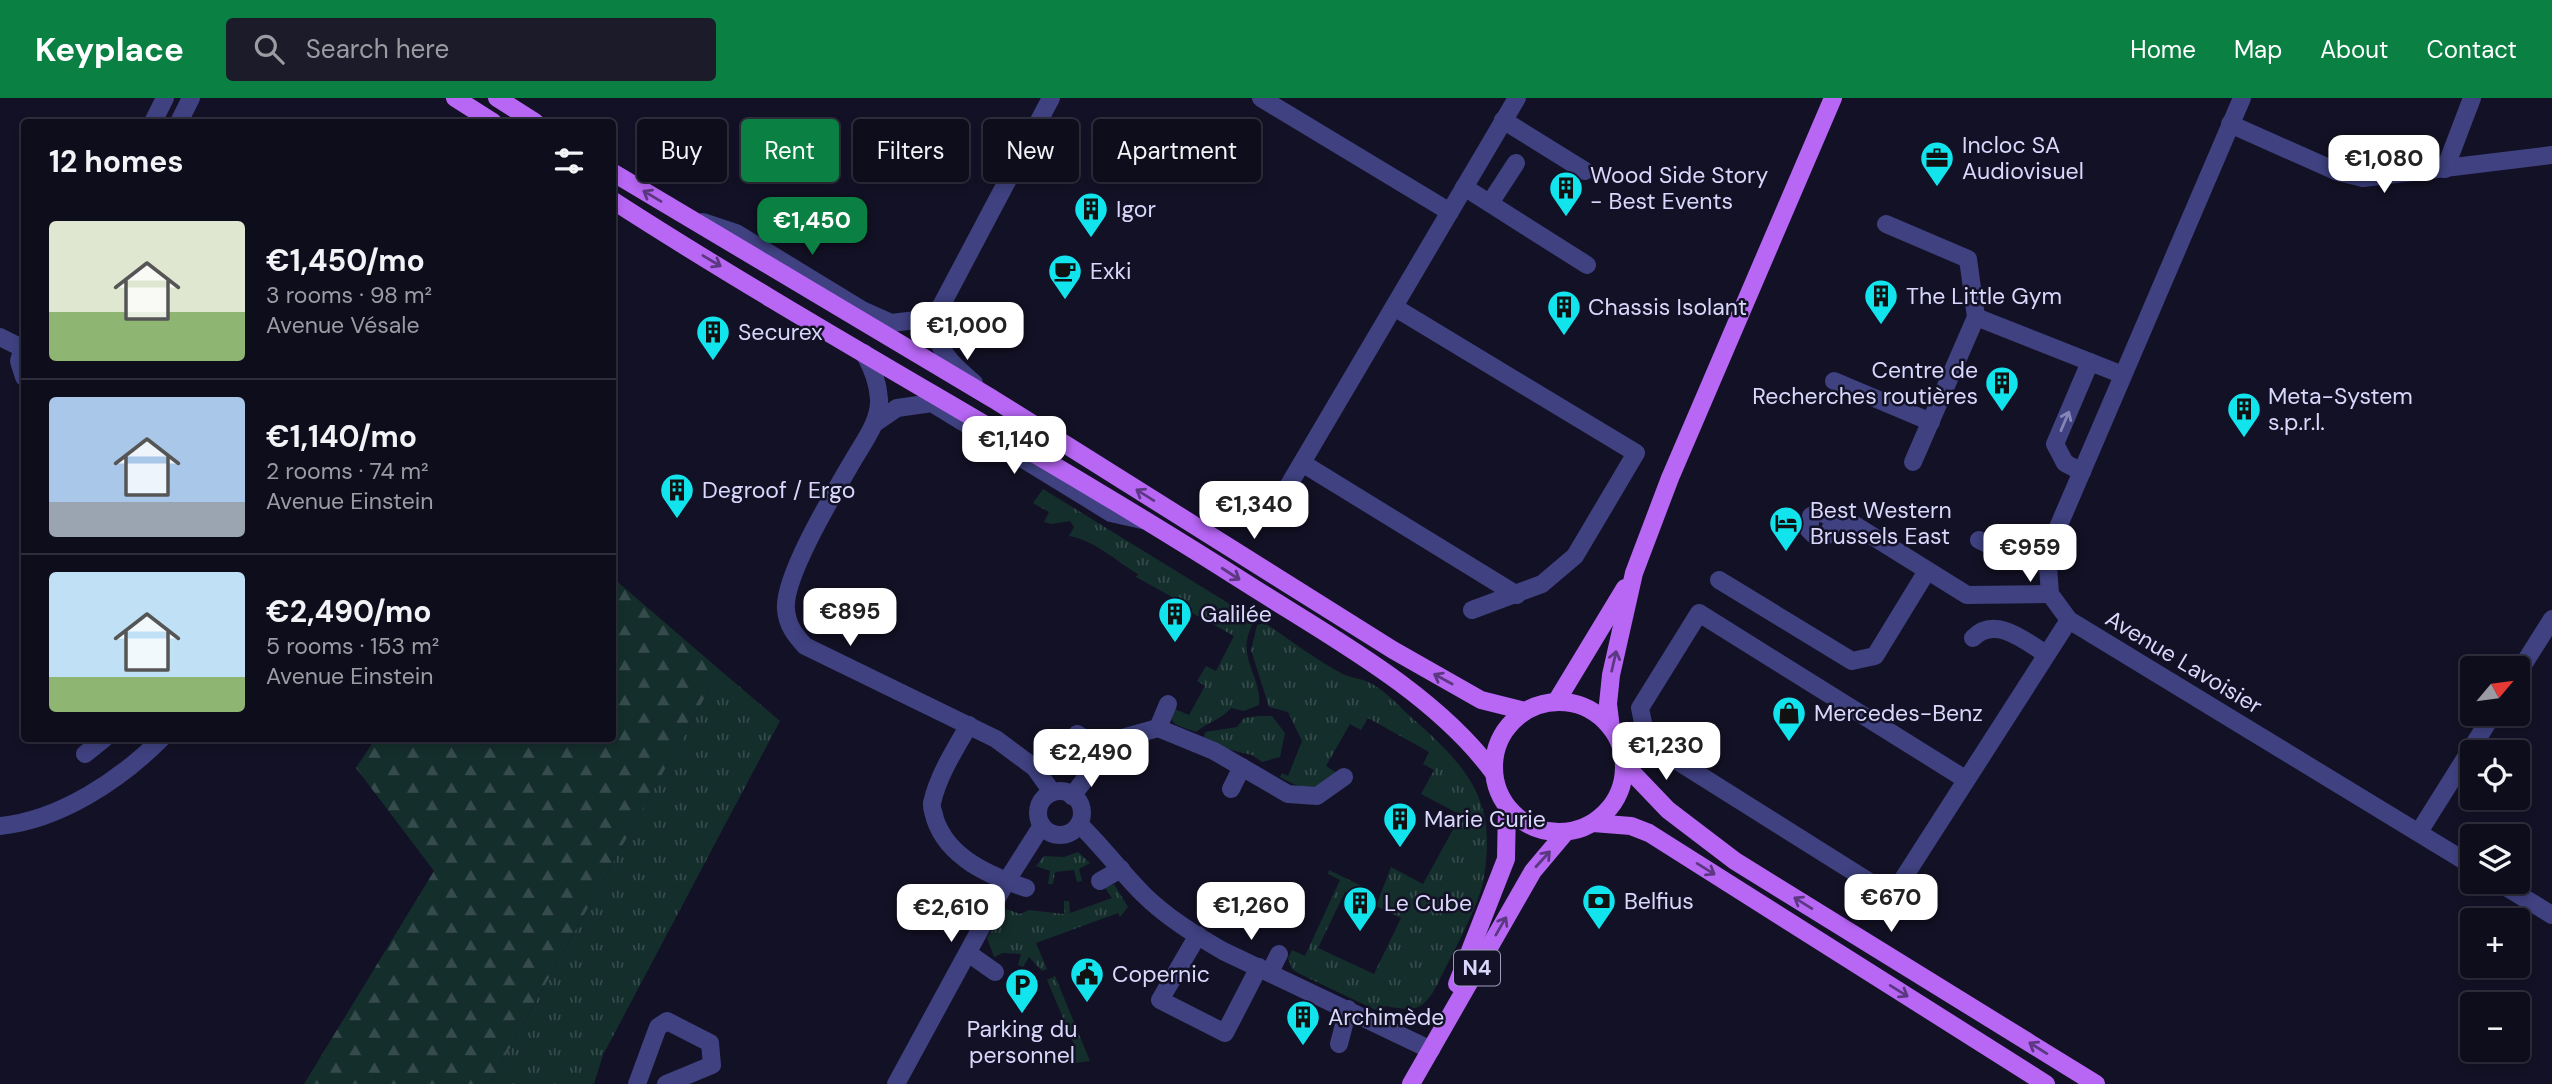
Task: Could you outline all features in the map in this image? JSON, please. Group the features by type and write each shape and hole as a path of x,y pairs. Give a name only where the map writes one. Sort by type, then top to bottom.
{"main road":[{"path":"455,98 488,119"},
{"path":"497,98 530,119"},
{"path":"1611,728 1608,704 1611,675 1634,573 1670,478 1833,98"},
{"path":"616,174 993,399 1393,650 1480,700 1525,711"},
{"path":"616,202 1149,521 1400,685 1455,729 1493,772"},
{"path":"1556,702 1634,573"},
{"path":"1493,772 1496,748 1507,727 1525,711 1556,702 1577,704 1596,713 1611,728 1620,745 1624,764 1621,788 1610,808 1592,823 1564,833 1543,831 1523,822 1507,807"},
{"path":"1624,764 1668,810 1735,861 2096,1084"},
{"name":"N4","path":"1431,1050 1506,859 1507,807 1500,797 1493,772"},
{"path":"1592,823 1631,826 1648,833 2046,1084"},
{"name":"N4","path":"1411,1084 1532,871 1564,833"}],"street":[{"path":"154,119 165,98"},
{"path":"180,119 191,98"},
{"path":"993,399 939,347 934,327 940,308 1051,98"},
{"path":"1261,98 1450,212"},
{"path":"1278,505 1517,98"},
{"path":"1831,517 1853,524 1967,594 2050,594 2047,554 2242,98"},
{"path":"2445,169 2472,98"},
{"path":"1503,120 1585,171"},
{"path":"2230,124 2339,172 2363,178 2552,155"},
{"path":"1490,203 1516,163"},
{"path":"1464,187 1587,265"},
{"path":"687,217 736,233 862,310 891,323 917,320 940,308"},
{"path":"1885,224 1968,259 1976,317 1913,462"},
{"path":"1394,307 1636,453 1575,556 1542,584 1472,610"},
{"path":"1976,317 2123,375"},
{"path":"0,337 21,345"},
{"path":"864,353 876,379 880,401 875,423 815,528 787,591 786,609 791,629 805,646 968,725 1026,760 1052,792 1072,796 1081,808 1079,824 1066,834 1057,834 1041,827"},
{"path":"2082,472 2065,463 2055,444 2090,362"},
{"path":"1834,382 1931,422"},
{"path":"875,423 897,408 932,403 1111,513 1149,521"},
{"path":"1302,463 1517,595"},
{"path":"1979,540 2026,563 2047,554"},
{"path":"1719,580 1852,661 1875,656 1927,571"},
{"name":"Avenue Lavoisier","path":"2050,594 2068,620 2460,858"},
{"path":"1965,779 1699,613 1640,708 1647,742 1892,896 2068,620"},
{"path":"2529,656 2552,619"},
{"path":"1973,638 1985,630 1997,627 2046,654"},
{"path":"1158,728 1168,704"},
{"path":"968,725 945,769 931,806 939,830 951,848 967,861 1026,888"},
{"path":"2419,832 2485,726"},
{"path":"1072,796 1115,740 1158,728 1214,751 1288,794 1317,796 1344,777"},
{"path":"1077,734 1106,752"},
{"path":"85,754 100,742"},
{"path":"0,826 16,824 48,813 99,788 133,767 158,742"},
{"path":"1231,789 1242,767"},
{"path":"896,1084 1006,881 1041,827 1041,802 1052,792"},
{"path":"1079,824 1142,893 1173,919 1198,935 1431,1050"},
{"path":"1100,881 1121,869"},
{"path":"2518,894 2552,915"},
{"path":"1198,935 1160,1000 1224,1033 1265,969 1279,954"},
{"path":"968,953 995,972"},
{"path":"1339,1044 1340,1028 1348,1009"},
{"path":"637,1084 658,1027 667,1021 710,1043 714,1056 712,1065 666,1084"}],"green space":[{"path":"1043,489 1254,619 1246,648 1258,689 1259,705 1244,711 1231,708 1196,732 1173,722 1175,709 1189,715 1205,686 1197,681 1206,666 1216,671 1234,636 1172,602 1172,597 1136,577 1138,574 1096,546 1069,536 1074,527 1070,521 1052,524 1044,522 1049,512 1033,503"},
{"path":"616,581 720,670 490,1084 304,1084 434,871 356,768 373,742 616,742"},
{"path":"1265,623 1331,668 1366,681 1385,693 1450,754 1475,789 1486,830 1487,854 1483,882 1469,919 1437,985 1426,1001 1416,1008 1385,1006 1382,1013 1300,974 1292,969 1288,958 1292,950 1305,956 1340,880 1328,874 1329,870 1368,889 1365,901 1345,892 1318,948 1374,974 1401,918 1376,906 1391,867 1423,884 1461,815 1421,794 1434,770 1423,764 1429,752 1368,718 1361,730 1350,724 1326,766 1337,773 1322,784 1303,787 1280,777 1282,773 1288,776 1302,741 1288,712 1269,707 1251,650 1257,625"},
{"path":"720,670 780,721 603,1055 594,1084 490,1084"},
{"path":"1272,716 1285,733 1280,757 1262,762 1252,755 1227,749 1204,738 1205,732 1237,727 1244,718"},
{"path":"1078,852 1090,863 1079,869 1082,881 1077,882 1074,870 1055,872 1053,884 1048,884 1050,871 1036,866 1044,856 1064,857"},
{"path":"1114,884 1128,907 1120,917 1118,913 1036,943 1047,969 1042,971 1029,957 1023,967 1018,965 1021,954 1003,953 994,957 987,938 1006,909 1020,914 1029,910 1064,914 1064,901 1069,901 1070,913 1112,898 1105,888"},
{"path":"1055,976 1090,1061 1075,1063 1065,1054 1076,1049 1047,980"}],"place":[{"name":"Incloc SA Audiovisuel","path":"1937,188"},
{"name":"Wood Side Story - Best Events","path":"1566,218"},
{"name":"Igor","path":"1091,239"},
{"name":"Exki","path":"1065,301"},
{"name":"The Little Gym","path":"1881,326"},
{"name":"Chassis Isolant","path":"1564,337"},
{"name":"Securex","path":"713,362"},
{"name":"Centre de Recherches routières","path":"2002,413"},
{"name":"Meta-System s.p.r.l.","path":"2244,439"},
{"name":"Degroof / Ergo","path":"677,520"},
{"name":"Best Western Brussels East","path":"1786,553"},
{"name":"Galilée","path":"1175,644"},
{"name":"Mercedes-Benz","path":"1789,743"},
{"name":"Marie Curie","path":"1400,849"},
{"name":"Belfius","path":"1599,931"},
{"name":"Le Cube","path":"1360,933"},
{"name":"Copernic","path":"1087,1004"},
{"name":"Parking du personnel","path":"1022,1015"},
{"name":"Archimède","path":"1303,1047"}]}
